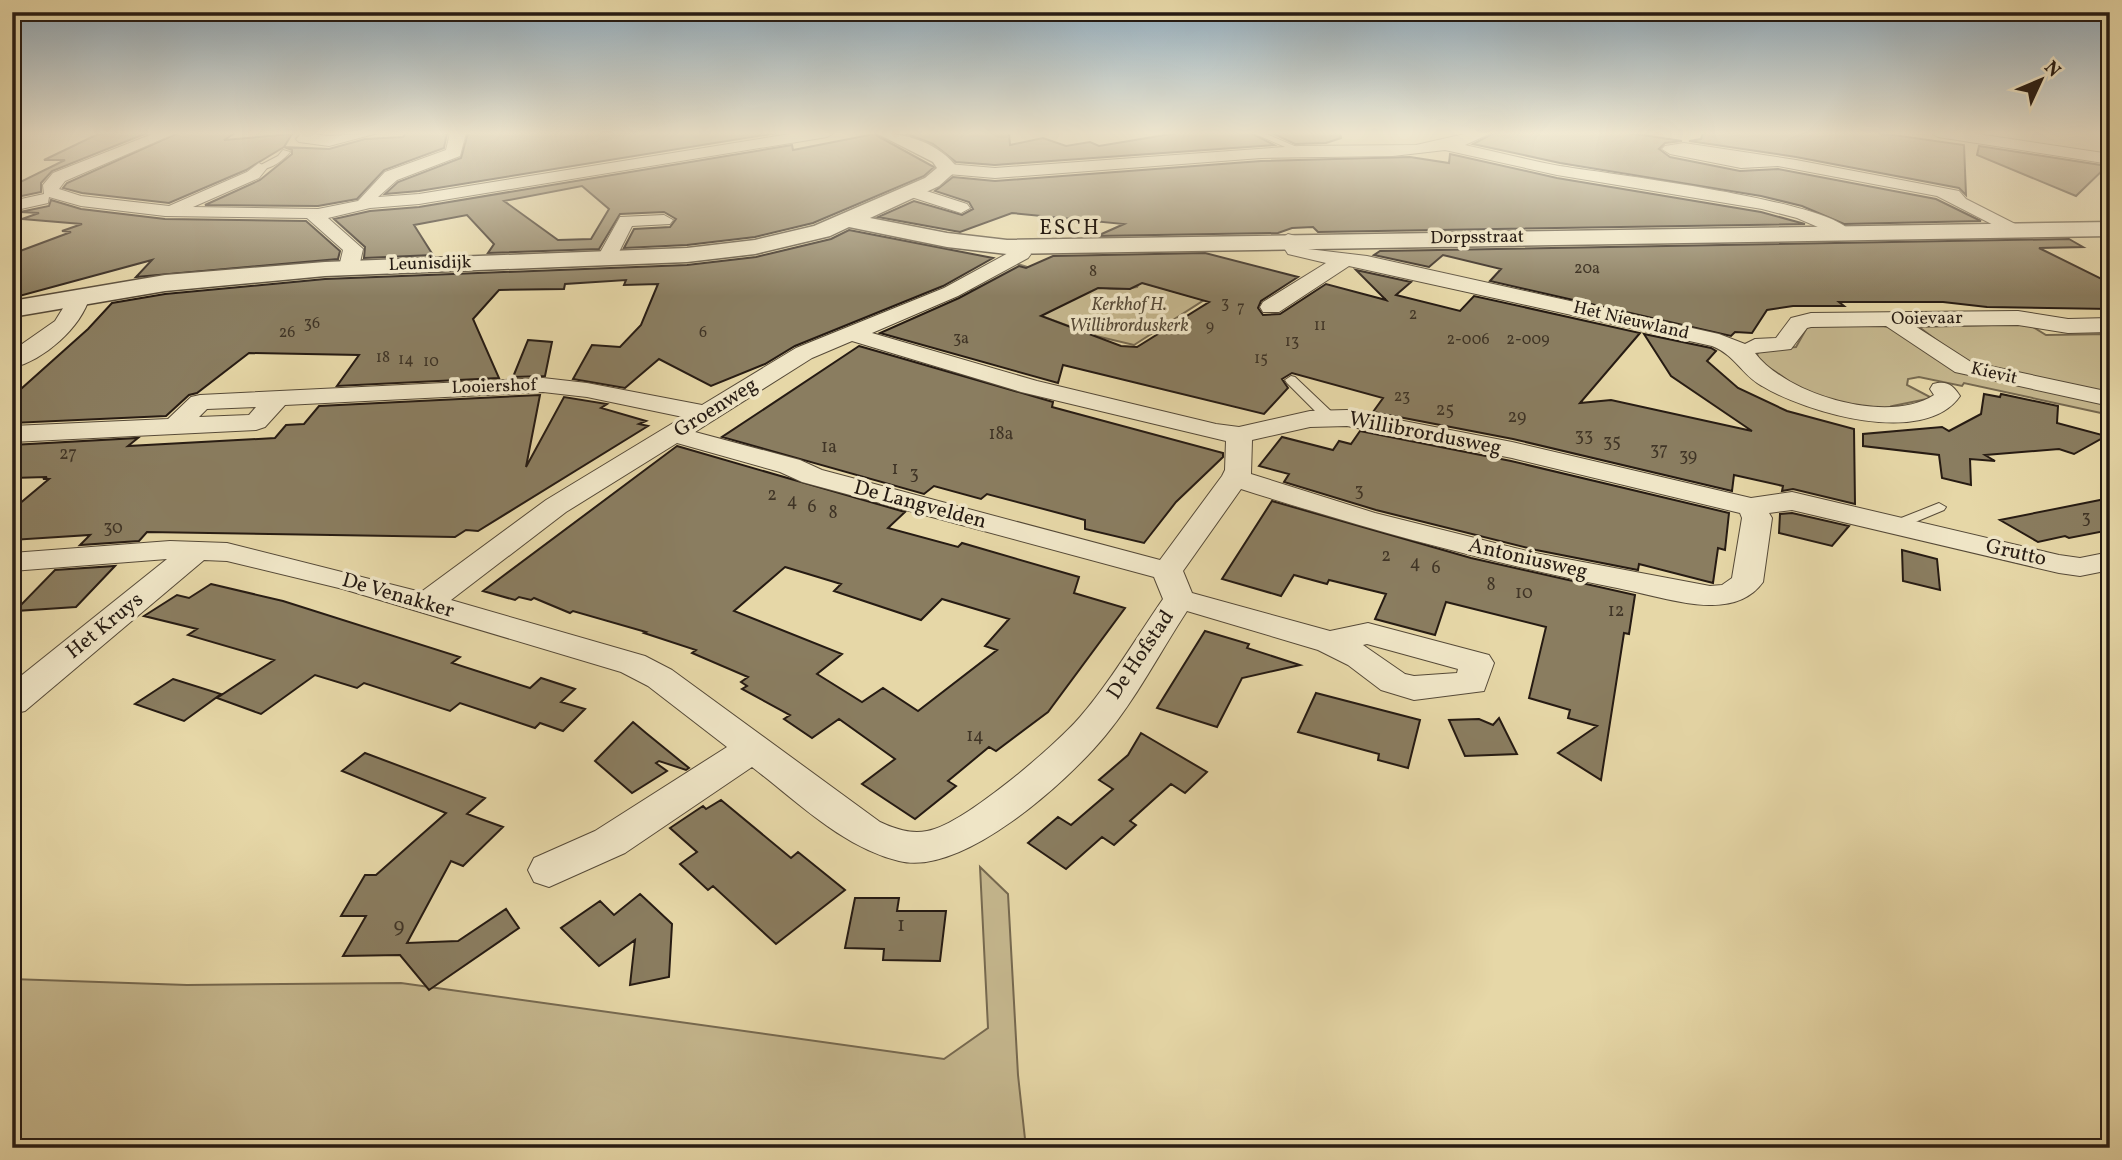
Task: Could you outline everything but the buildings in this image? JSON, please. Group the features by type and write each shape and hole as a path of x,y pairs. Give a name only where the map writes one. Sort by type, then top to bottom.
{"street":[{"path":"51,187 50,191 72,200 172,210 317,215 370,203 419,200 497,187"},
{"path":"172,210 225,187"},
{"path":"370,203 366,200 377,187"},
{"path":"911,191 920,187"},
{"path":"1660,187 1762,204 1803,214 1841,231"},
{"path":"1955,187 1953,195 1960,203 2018,230"},
{"path":"911,191 961,208"},
{"name":"Leunisdijk","path":"12,309 177,282 349,267 716,253 811,234 911,191"},
{"path":"12,206 42,199"},
{"path":"317,215 353,249 349,267"},
{"path":"607,258 626,221 664,220"},
{"name":"Dorpsstraat","path":"846,220 947,240 1018,247 1288,240 2110,229"},
{"name":"Het Nieuwland","path":"1288,240 1295,250 1304,254 1367,262 1719,341 1742,350 1752,367 1786,390 1843,408 1898,415 1922,412 1938,406 1948,396 1942,389"},
{"name":"Groenweg","path":"425,604 556,506 804,353 951,292 1021,254 1018,247"},
{"path":"1271,307 1344,260"},
{"path":"12,361 56,332 78,308 80,296"},
{"name":"Ooievaar","path":"1755,346 1783,344 1799,323 1811,320 2018,318 2068,326 2110,325"},
{"name":"Kievit","path":"1890,319 1963,366 2110,399"},
{"name":"Willibrordusweg","path":"849,333 1030,387 1216,432 1239,435 1329,417 1512,450 1751,507 1792,501 1919,522"},
{"name":"Looiershof","path":"12,434 256,422 277,399 543,385 587,390 708,414"},
{"name":"De Langvelden","path":"674,434 790,466 812,476 1173,585 1330,642"},
{"name":"De Hofstad","path":"960,837 1076,744 1093,726 1235,478 1239,470 1239,435"},
{"name":"Antoniusweg","path":"1235,478 1365,519 1534,562 1710,596 1731,593 1747,583 1757,518 1751,507"},
{"name":"Grutto","path":"1919,522 2059,564 2080,567 2110,561"},
{"name":"De Venakker","path":"12,562 198,550 227,552 353,582 633,664 660,678 866,833 895,846 931,847 960,837"},
{"name":"Het Kruys","path":"12,702 198,550"},
{"path":"549,870 610,842 752,749"}],"lane":[{"path":"1291,380 1329,417"}],"green space":[{"name":"Kerkhof H. Willibrorduskerk","path":"1012,262 1090,286 1122,289 1137,287 1140,282 1204,300 1134,345 1096,336 966,288"},
{"path":"1809,324 1875,324 1893,328 1955,370 2110,403 2110,415 1964,383 1962,386 1919,377 1908,379 1907,385 1932,398 1892,406 1895,409 1848,404 1812,396 1760,364 1757,354 1761,350 1796,347"},
{"path":"2028,324 2046,335 2110,334 2110,396 1970,365 1919,327"},
{"path":"980,867 1008,894 1018,1075 1026,1148 12,1148 12,979 187,985 401,983 944,1059 988,1028"}],"district":[{"name":"ESCH","path":"1070,228"}]}
